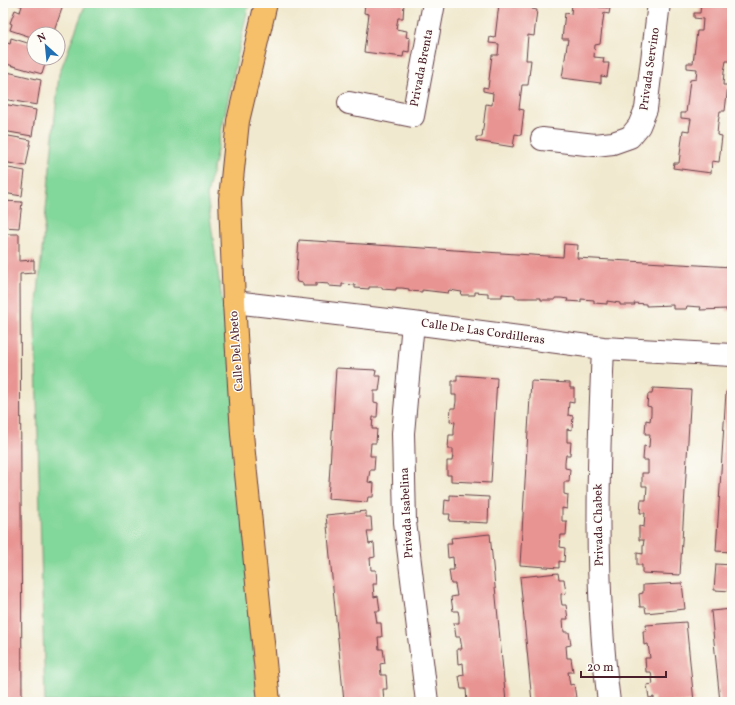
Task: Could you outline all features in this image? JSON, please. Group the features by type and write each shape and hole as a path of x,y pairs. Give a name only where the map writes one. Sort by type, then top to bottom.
{"main road":[{"name":"Calle Del Abeto","path":"266,3 238,121 230,199 234,302 242,434 269,702"}],"street":[{"name":"Privada Brenta","path":"349,103 413,116 434,3"},
{"name":"Privada Servino","path":"542,139 596,145 613,143 630,138 639,126 646,109 660,3"},
{"name":"Calle De Las Cordilleras","path":"234,302 413,323 603,348 732,355"},
{"name":"Privada Isabelina","path":"413,323 403,433 405,522 426,702"},
{"name":"Privada Chabek","path":"603,348 597,497 603,638 609,702"}],"green space":[{"path":"86,3 249,3 207,196 231,364 258,702 45,702 35,324 59,74 62,66 66,66 66,56"}],"building":[{"path":"19,3 64,3 56,26 26,26 26,35 10,30 12,24 10,23 15,10 20,12 22,6 19,5"},
{"path":"365,3 404,3 403,18 398,18 396,29 407,31 406,37 410,38 409,52 404,51 403,57 364,52 369,14 364,13"},
{"path":"505,3 533,3 532,9 537,10 534,36 528,35 526,60 531,60 528,85 522,85 519,109 524,110 521,135 515,134 513,147 476,141 476,137 482,137 486,104 492,105 493,93 483,91 483,87 488,88 492,55 498,55 499,44 489,43 490,37 495,38 499,4 504,5"},
{"path":"572,3 600,3 599,7 610,8 609,14 604,13 600,44 595,45 594,57 604,58 603,63 609,63 607,77 601,76 601,83 562,78 568,39 562,39 565,13 571,14"},
{"path":"701,3 732,3 729,35 732,36 732,61 726,61 723,85 728,85 725,111 720,111 717,135 722,136 719,162 712,161 711,173 673,168 674,163 679,163 683,130 689,131 691,119 681,118 681,113 686,113 690,80 696,79 697,69 687,68 687,63 693,63 697,31 702,31 703,19 694,18 694,13 700,13"},
{"path":"11,38 26,43 26,66 44,66 42,74 3,63 5,42 10,44"},
{"path":"3,71 41,80 37,105 3,99"},
{"path":"3,104 36,110 32,136 3,131"},
{"path":"3,135 31,140 26,166 3,162"},
{"path":"3,167 25,171 22,196 3,193"},
{"path":"3,201 22,202 19,228 3,227"},
{"path":"3,234 19,234 19,261 34,260 34,273 20,274 22,702 3,702"},
{"path":"299,240 563,257 564,244 578,245 577,258 732,267 732,311 726,311 727,309 700,310 701,307 687,306 686,309 673,309 673,305 646,306 646,304 634,303 635,305 620,305 620,303 607,301 607,304 594,303 594,300 581,299 581,302 567,301 568,299 561,298 555,298 555,300 541,300 541,298 515,298 515,295 502,294 502,297 488,297 488,293 475,292 475,295 461,295 462,292 449,290 448,293 422,290 422,292 409,291 409,289 402,288 396,288 396,290 382,289 382,287 369,287 369,289 355,288 355,285 342,284 342,287 316,283 316,286 303,286 303,283 297,282 296,279"},
{"path":"336,368 376,370 375,376 381,376 379,391 374,391 374,402 378,403 377,417 373,417 372,429 377,429 376,443 371,443 370,456 375,456 374,470 370,470 368,482 374,483 373,497 368,497 367,502 328,499"},
{"path":"457,375 497,378 491,483 451,481 451,475 447,475 447,461 452,461 453,455 453,449 448,449 449,435 454,435 455,422 450,421 451,408 455,408 456,402 456,395 452,395 452,381 457,381"},
{"path":"531,381 570,383 570,388 574,388 574,403 569,402 568,415 573,416 572,430 567,429 567,442 571,442 570,455 566,455 565,462 565,468 570,469 569,482 564,482 564,494 568,495 567,509 562,508 562,521 567,521 566,535 561,535 560,547 565,548 564,562 559,561 559,568 520,565"},
{"path":"653,388 691,390 680,575 642,573 642,565 637,565 637,553 643,554 644,540 639,540 639,526 644,527 645,513 640,513 641,500 646,500 647,486 642,486 642,473 648,473 648,460 643,460 644,446 649,447 650,434 645,434 646,420 650,421 651,414 651,407 647,406 648,394 652,394"},
{"path":"726,392 732,392 732,552 716,551"},
{"path":"450,495 489,497 488,523 449,521 450,514 444,514 445,500 450,501"},
{"path":"366,511 366,517 371,517 372,531 367,531 369,544 374,543 375,557 370,558 371,570 376,570 377,584 373,584 374,597 378,596 380,611 375,611 377,623 381,623 382,637 378,637 379,649 383,649 385,663 380,664 381,675 386,675 387,689 383,689 384,702 344,702 326,515"},
{"path":"490,534 506,702 467,702 466,689 461,689 459,676 464,675 463,663 458,664 457,649 462,649 460,637 456,637 454,623 459,623 459,616 458,611 453,611 451,597 457,596 455,584 451,584 449,570 454,570 453,557 448,558 447,544 452,544 451,538"},
{"path":"716,564 732,565 732,591 714,590"},
{"path":"558,573 559,579 564,579 566,593 561,594 561,599 562,605 566,605 568,619 563,619 564,632 569,632 571,645 566,646 567,658 571,658 573,672 568,672 570,685 574,684 576,698 571,699 571,702 532,702 520,577"},
{"path":"682,583 685,609 646,613 645,607 640,607 639,594 643,593 643,585"},
{"path":"732,609 732,702 720,702 711,611"},
{"path":"686,622 694,702 654,702 654,697 649,698 647,685 653,684 651,672 646,672 645,658 650,658 648,644 644,645 643,631 647,631 646,625"}]}
